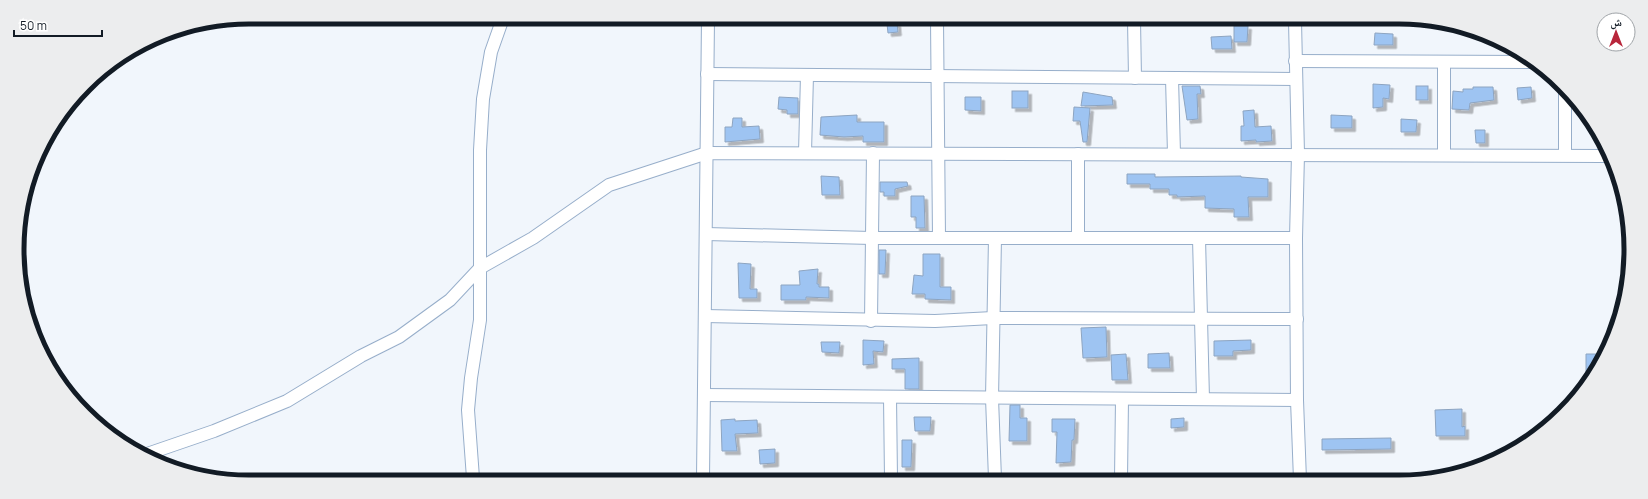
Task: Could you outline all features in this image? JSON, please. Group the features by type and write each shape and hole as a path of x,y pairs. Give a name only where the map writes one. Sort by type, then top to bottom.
{"street":[{"path":"473,475 468,410 480,320 480,150 483,99 491,52 501,24"},
{"path":"703,475 708,24"},
{"path":"937,24 936,76 939,154 939,238"},
{"path":"1134,24 1134,78"},
{"path":"1294,24 1298,154 1296,238 1297,400 1300,475"},
{"path":"1295,61 1524,62"},
{"path":"1444,62 1444,155"},
{"path":"707,74 1295,79"},
{"path":"805,153 807,75"},
{"path":"1172,78 1174,154"},
{"path":"1565,98 1565,155"},
{"path":"151,453 214,431 287,401 361,356 405,332 450,300 480,268 533,238 609,185 706,153 1604,156"},
{"path":"871,321 873,153"},
{"path":"1078,154 1078,238"},
{"path":"706,234 872,238 1296,238"},
{"path":"994,475 992,398 995,238"},
{"path":"1199,238 1203,399"},
{"path":"705,316 935,322 993,318 1297,319"},
{"path":"704,395 1297,400"},
{"path":"890,397 891,475"},
{"path":"1121,475 1122,399"}],"building":[{"path":"887,24 897,24 898,32 888,33"},
{"path":"1234,26 1248,26 1247,42 1234,42"},
{"path":"1375,33 1393,34 1393,45 1374,45"},
{"path":"1231,36 1232,49 1212,49 1211,37"},
{"path":"1373,84 1390,85 1389,99 1383,98 1383,107 1373,108"},
{"path":"1182,86 1200,86 1201,94 1197,94 1198,119 1187,120"},
{"path":"1416,86 1428,86 1428,100 1416,100"},
{"path":"1473,87 1493,87 1494,100 1470,103 1469,110 1452,109 1453,91 1463,92 1463,89 1473,89"},
{"path":"1531,87 1532,98 1518,100 1517,88"},
{"path":"1012,91 1028,91 1028,108 1012,108"},
{"path":"1083,92 1112,97 1113,105 1081,106"},
{"path":"779,97 798,98 798,114 787,114 787,110 778,109"},
{"path":"965,97 981,97 981,111 965,110"},
{"path":"1074,107 1090,108 1087,142 1083,142 1080,121 1073,121"},
{"path":"1254,110 1255,127 1271,126 1272,141 1241,141 1241,126 1244,126 1243,111"},
{"path":"857,115 857,122 884,122 884,142 863,142 863,136 844,137 820,135 821,117"},
{"path":"1331,115 1352,116 1352,128 1331,128"},
{"path":"733,118 742,118 742,127 759,126 760,139 725,142 725,127 732,127"},
{"path":"1401,119 1417,120 1416,132 1401,132"},
{"path":"1475,130 1485,130 1485,143 1476,143"},
{"path":"1127,174 1155,174 1155,177 1241,176 1268,179 1268,197 1248,197 1249,217 1234,217 1234,209 1205,208 1205,196 1177,197 1177,195 1169,195 1169,189 1150,189 1150,184 1127,184"},
{"path":"821,176 839,177 840,195 822,195"},
{"path":"880,182 907,182 908,186 895,189 895,196 884,196 884,192 880,192"},
{"path":"911,196 924,196 925,228 916,228 916,217 911,217"},
{"path":"879,250 886,250 885,274 879,274"},
{"path":"923,254 940,254 940,287 951,287 951,300 925,299 925,294 912,294 914,275 923,276"},
{"path":"738,263 751,264 750,289 757,289 757,298 739,298"},
{"path":"818,269 817,284 819,284 819,287 829,287 829,298 806,297 806,300 781,300 781,285 800,285 799,271"},
{"path":"1106,327 1107,357 1083,358 1081,328"},
{"path":"863,340 884,341 883,352 873,351 874,364 863,365"},
{"path":"1251,340 1251,350 1233,351 1233,356 1214,356 1214,341"},
{"path":"821,342 840,342 839,353 822,352"},
{"path":"1169,353 1170,368 1148,368 1148,354"},
{"path":"1126,354 1128,380 1112,380 1111,355"},
{"path":"1586,354 1598,354 1594,362 1586,375"},
{"path":"919,358 919,389 905,389 905,369 892,369 892,359"},
{"path":"1010,405 1020,405 1020,418 1027,418 1027,441 1009,441"},
{"path":"1462,409 1462,427 1465,426 1465,436 1436,436 1435,410"},
{"path":"914,417 931,417 930,431 915,431"},
{"path":"1184,418 1184,427 1171,428 1171,419"},
{"path":"735,419 735,421 757,420 758,433 735,434 737,451 722,451 721,420"},
{"path":"1052,419 1075,419 1071,462 1056,463 1057,432 1052,432"},
{"path":"1391,438 1391,449 1322,450 1322,439"},
{"path":"902,440 912,440 911,467 902,467"},
{"path":"775,449 775,463 760,464 759,450"}]}
